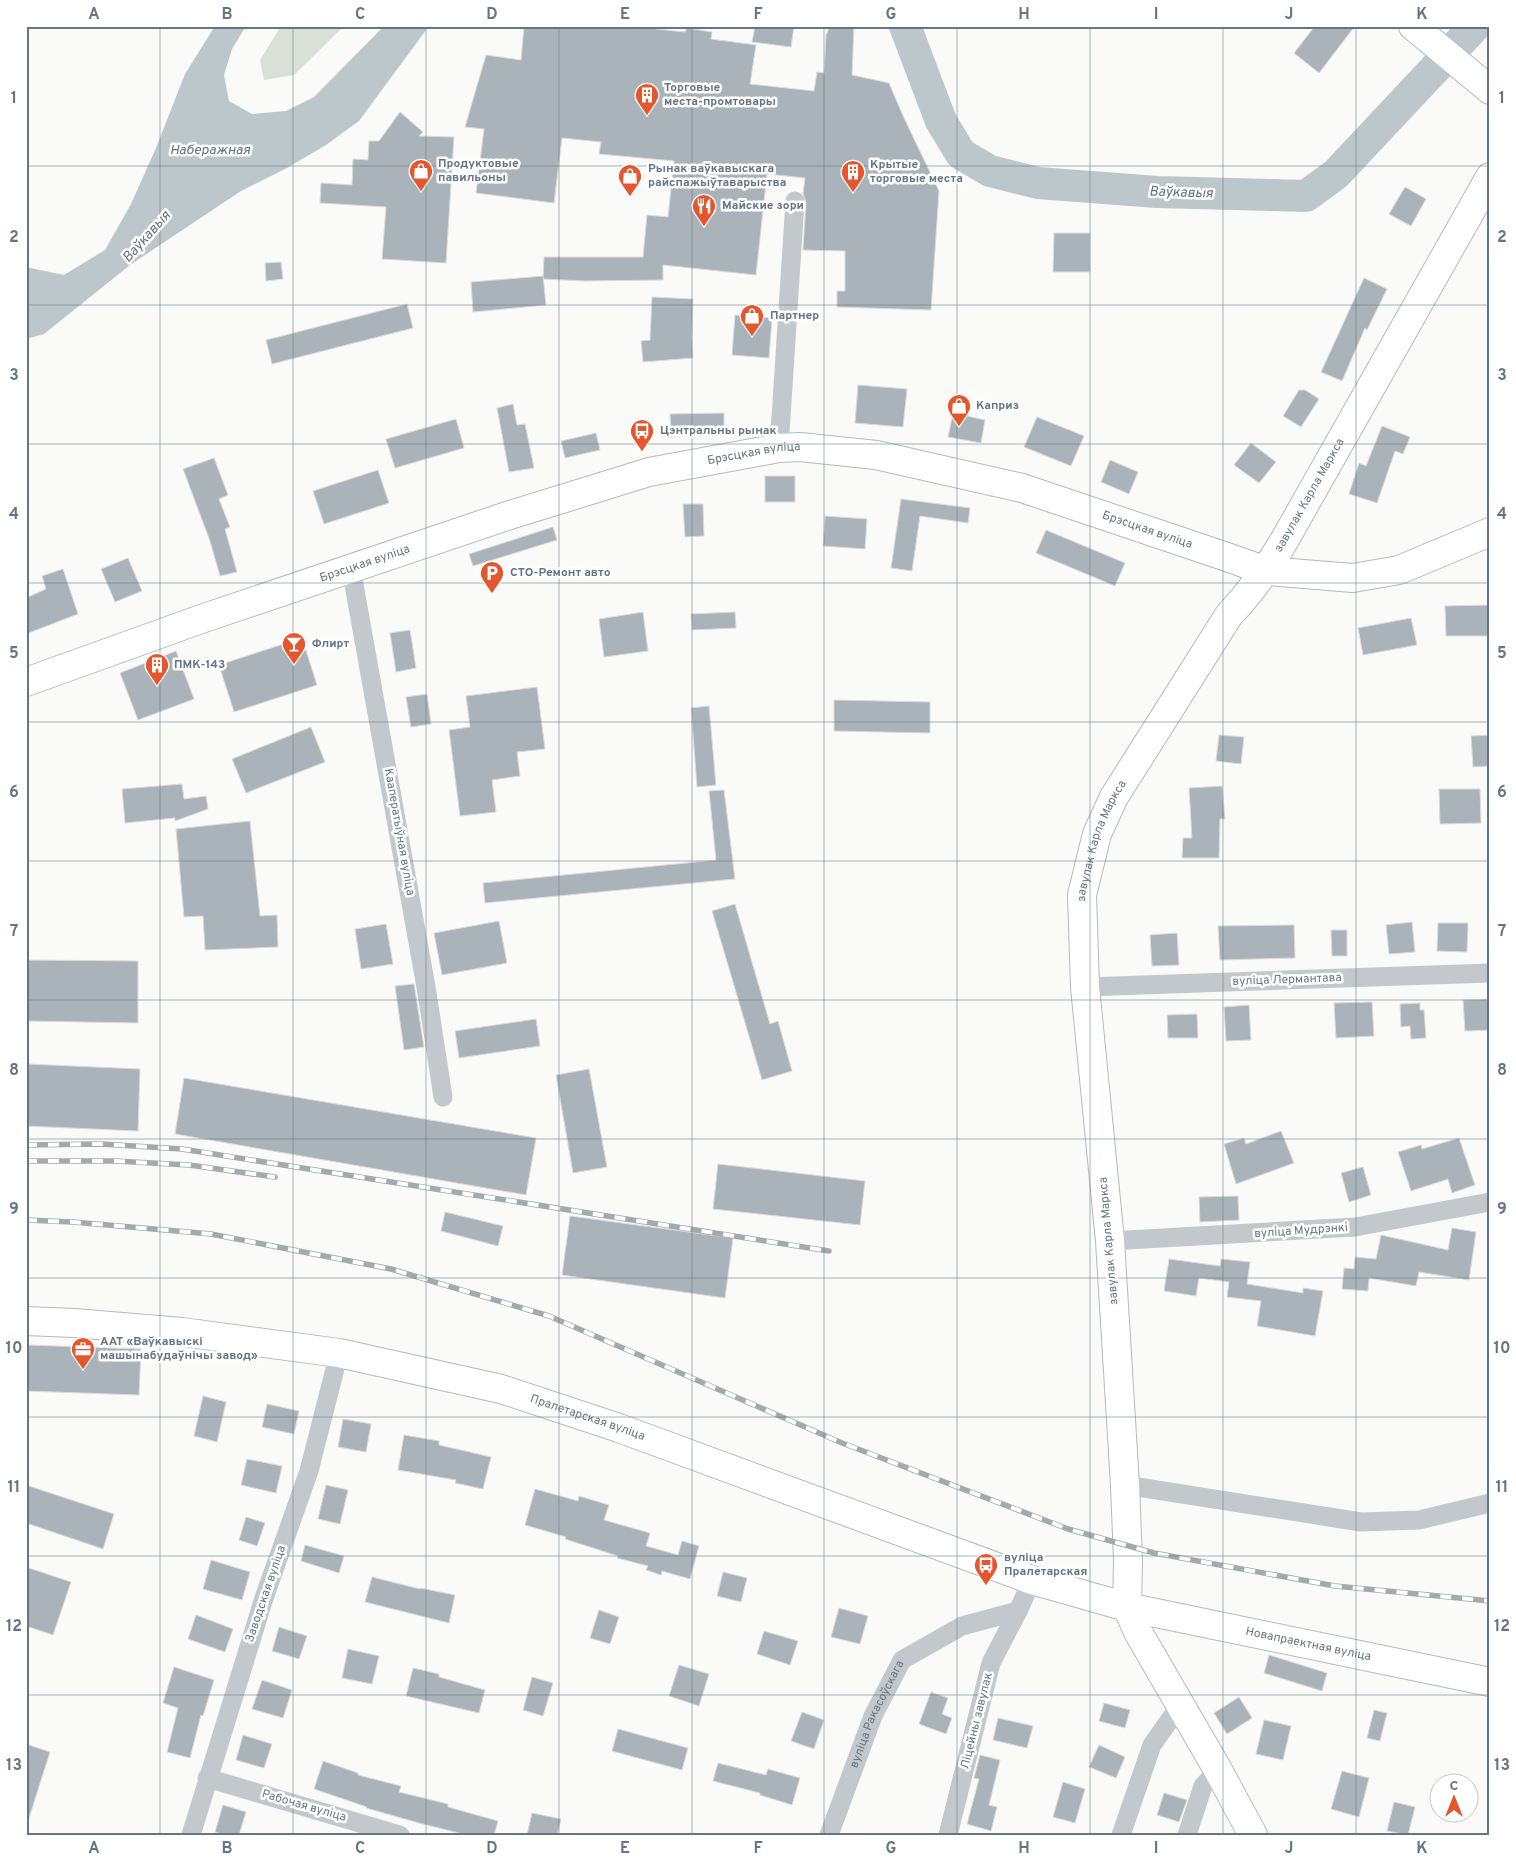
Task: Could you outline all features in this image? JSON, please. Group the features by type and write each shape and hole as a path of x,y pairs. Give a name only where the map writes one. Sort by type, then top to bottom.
{"street":[{"path":"1420,32 1490,90"},
{"name":"завулак Карла Маркса","path":"1127,1607 1128,1561 1125,1485 1110,1241 1085,987 1082,895 1097,834 1114,797 1229,615 1244,600 1266,571 1490,177"},
{"path":"779,448 795,202"},
{"name":"Брэсцкая вуліца","path":"26,682 204,618 352,568 501,518 649,472 779,448 800,447 876,455 1022,488 1266,571 1353,578 1400,570 1490,532"},
{"name":"Кааператыўная вуліца","path":"352,568 426,987 443,1097"},
{"name":"вуліца Лермантава","path":"1085,987 1490,973"},
{"name":"вуліца Мудрэнкі","path":"1110,1241 1355,1227 1490,1202"},
{"name":"Пралетарская вуліца","path":"26,1321 74,1322 182,1332 339,1353 500,1389 619,1428 1032,1580 1127,1607"},
{"name":"Заводская вуліца","path":"191,1835 264,1598 309,1471 339,1353"},
{"path":"1125,1485 1361,1522 1419,1520 1490,1503"},
{"path":"1018,1611 1032,1580"},
{"path":"1127,1607 1138,1632 1181,1704 1253,1835"},
{"name":"Новапраектная вуліца","path":"1127,1607 1490,1682"},
{"name":"вуліца Ракасоўскага","path":"829,1835 873,1716 902,1660 962,1626 1018,1611"},
{"name":"Ліцейны завулак","path":"948,1835 991,1663 1018,1611"},
{"path":"1121,1835 1152,1745 1181,1704"},
{"path":"1187,1835 1203,1786 1218,1770"},
{"name":"Рабочая вуліца","path":"207,1778 400,1835"}],"shaded area":[{"path":"281,26 344,26 294,75 264,80 260,60"}],"water":[{"name":"Наберажная","path":"215,26 246,26 232,49 224,75 229,101 252,114 286,111 314,97 384,26 429,26 359,121 326,145 287,168 241,191 130,265 44,334 26,339 26,267 64,275 105,250 131,204 156,148 185,74"}],"building":[{"path":"524,26 657,26 656,29 685,32 687,28 712,32 711,39 756,45 750,84 814,91 817,72 824,73 826,35 830,26 854,26 852,75 889,83 939,191 931,310 837,307 837,291 845,291 845,251 803,250 806,202 803,194 805,178 767,174 756,275 663,265 663,280 585,281 543,279 544,257 643,257 647,215 668,217 674,161 599,154 601,142 562,138 554,203 476,193 484,129 465,127 486,55 521,60"},
{"path":"755,26 794,26 791,47 752,42"},
{"path":"1315,26 1355,26 1319,73 1294,53"},
{"name":"Продуктовые павильоны","path":"400,112 423,132 419,136 454,137 446,263 382,259 386,207 320,203 321,183 352,185 353,159 368,160 369,141 379,141"},
{"path":"1405,187 1426,199 1411,226 1389,214"},
{"path":"1054,233 1090,233 1090,272 1053,272"},
{"path":"281,262 283,279 266,281 265,263"},
{"path":"543,276 546,305 473,312 471,282"},
{"path":"1364,278 1387,289 1367,330 1365,328 1342,381 1321,372"},
{"path":"652,297 693,299 693,358 643,362 641,341 650,340"},
{"path":"407,304 413,328 272,364 266,340"},
{"name":"Партнер","path":"735,315 772,318 769,358 732,355"},
{"path":"858,385 907,389 903,427 855,423"},
{"path":"1299,390 1305,390 1319,399 1301,427 1283,416"},
{"path":"513,404 517,425 525,424 534,468 509,472 497,408"},
{"path":"724,413 724,435 671,436 670,414"},
{"path":"953,413 985,420 981,443 948,437"},
{"path":"1037,417 1084,436 1071,466 1024,447"},
{"path":"456,419 464,448 395,468 386,439"},
{"path":"1382,426 1410,437 1403,454 1395,451 1377,503 1349,494 1359,463 1366,466"},
{"path":"596,433 600,450 565,458 561,441"},
{"path":"1251,443 1276,462 1259,483 1234,465"},
{"path":"214,458 228,495 219,499 230,527 225,529 237,572 220,576 210,541 183,469"},
{"path":"1110,460 1138,472 1129,494 1101,482"},
{"path":"378,470 389,503 324,524 313,491"},
{"path":"765,476 795,476 795,502 765,502"},
{"path":"901,499 970,508 968,523 920,516 912,571 891,568"},
{"path":"683,504 703,504 704,536 685,537"},
{"path":"825,516 867,519 865,549 823,546"},
{"path":"553,527 557,540 473,566 469,554"},
{"path":"1046,530 1125,563 1115,586 1036,553"},
{"path":"128,558 142,591 115,602 101,569"},
{"path":"63,569 78,614 26,634 26,598 46,589 42,576"},
{"path":"1490,605 1490,636 1446,636 1445,606"},
{"path":"643,612 648,651 604,657 599,619"},
{"path":"735,612 736,628 692,630 691,614"},
{"path":"1411,618 1417,645 1363,655 1358,628"},
{"path":"410,630 416,668 396,672 390,633"},
{"path":"302,638 317,685 234,712 219,665"},
{"name":"ПМК-143","path":"176,651 194,699 138,720 120,673"},
{"path":"537,687 545,749 517,752 520,776 492,780 496,812 460,816 449,730 470,727 466,696"},
{"path":"427,694 431,724 411,727 406,697"},
{"path":"834,700 930,702 930,733 834,731"},
{"path":"709,706 716,785 697,787 691,708"},
{"path":"311,727 325,762 246,793 232,759"},
{"path":"1219,735 1244,737 1241,764 1216,761"},
{"path":"1490,735 1490,766 1473,767 1471,736"},
{"path":"182,784 184,799 206,796 208,809 175,821 175,818 125,823 122,789"},
{"path":"1222,786 1225,819 1220,819 1219,858 1182,858 1183,838 1192,838 1189,788"},
{"path":"1439,789 1480,789 1481,823 1440,824"},
{"path":"724,790 735,879 485,903 483,883 716,860 709,791"},
{"path":"250,821 260,916 277,915 278,947 205,950 203,916 184,917 176,829"},
{"path":"735,904 770,1024 778,1021 792,1071 762,1080 712,911"},
{"path":"499,921 507,963 442,975 434,933"},
{"path":"1412,922 1415,952 1389,954 1386,925"},
{"path":"1438,923 1468,923 1467,952 1437,951"},
{"path":"386,924 393,964 361,969 355,929"},
{"path":"1294,925 1295,958 1220,960 1218,926"},
{"path":"1331,930 1347,930 1347,956 1332,956"},
{"path":"1177,933 1179,965 1152,966 1150,935"},
{"path":"26,960 138,961 138,1023 26,1021"},
{"path":"414,984 424,1047 404,1050 395,986"},
{"path":"1490,999 1490,1030 1465,1031 1463,1000"},
{"path":"1372,1002 1374,1036 1336,1038 1334,1003"},
{"path":"1420,1003 1420,1010 1424,1010 1426,1038 1411,1039 1410,1026 1401,1027 1400,1004"},
{"path":"1249,1005 1251,1040 1226,1041 1224,1007"},
{"path":"1197,1014 1198,1038 1168,1038 1167,1015"},
{"path":"536,1019 540,1046 459,1058 455,1031"},
{"path":"27,1064 140,1069 138,1131 26,1126"},
{"path":"589,1069 607,1167 573,1173 556,1075"},
{"path":"184,1078 536,1138 526,1195 175,1134"},
{"path":"1281,1131 1294,1163 1236,1184 1224,1144 1244,1138 1246,1144"},
{"path":"1459,1138 1475,1185 1452,1193 1448,1179 1411,1191 1398,1152 1421,1145 1422,1149"},
{"path":"718,1164 865,1181 860,1225 713,1209"},
{"path":"1363,1167 1371,1195 1349,1202 1341,1173"},
{"path":"1238,1196 1239,1220 1200,1222 1199,1197"},
{"path":"445,1212 503,1226 498,1246 441,1231"},
{"path":"570,1216 733,1238 725,1298 562,1275"},
{"path":"1452,1228 1476,1232 1469,1280 1419,1272 1416,1286 1369,1278 1368,1291 1342,1289 1344,1268 1354,1269 1355,1257 1376,1259 1381,1235 1448,1250"},
{"path":"1169,1259 1220,1266 1221,1259 1250,1262 1247,1284 1303,1293 1303,1288 1323,1291 1315,1336 1257,1326 1261,1301 1227,1297 1229,1282 1199,1278 1196,1296 1164,1291"},
{"name":"ААТ «Ваўкавыскі машынабудаўнічы завод»","path":"26,1345 141,1349 139,1395 26,1391"},
{"path":"203,1396 226,1402 217,1442 194,1436"},
{"path":"267,1404 299,1411 294,1434 262,1427"},
{"path":"343,1419 371,1424 366,1452 338,1447"},
{"path":"404,1435 439,1441 439,1445 491,1457 483,1489 455,1483 456,1480 398,1470"},
{"path":"247,1459 282,1466 276,1493 241,1485"},
{"path":"26,1485 114,1514 103,1549 26,1523"},
{"path":"326,1485 348,1490 340,1524 318,1519"},
{"path":"535,1489 578,1501 579,1496 609,1505 604,1520 650,1533 646,1546 678,1555 682,1541 699,1546 690,1579 662,1571 661,1575 646,1570 648,1566 617,1558 618,1556 565,1539 566,1537 525,1525"},
{"path":"246,1517 265,1523 257,1546 239,1540"},
{"path":"305,1545 344,1556 339,1573 301,1561"},
{"path":"211,1560 250,1572 242,1600 203,1589"},
{"path":"26,1567 71,1582 53,1635 26,1626"},
{"path":"723,1572 747,1578 741,1602 717,1596"},
{"path":"372,1577 420,1589 455,1595 449,1623 365,1602"},
{"path":"839,1608 868,1616 860,1644 831,1637"},
{"path":"599,1610 619,1617 610,1644 590,1638"},
{"path":"196,1615 233,1629 225,1652 188,1639"},
{"path":"279,1627 307,1636 299,1659 272,1651"},
{"path":"764,1631 798,1641 790,1665 757,1654"},
{"path":"348,1649 379,1656 372,1684 342,1678"},
{"path":"1269,1655 1327,1673 1322,1691 1264,1673"},
{"path":"679,1665 709,1674 699,1706 669,1696"},
{"path":"174,1667 214,1680 203,1716 201,1715 190,1758 167,1752 178,1708 163,1703"},
{"path":"413,1668 439,1674 439,1677 485,1690 479,1713 406,1696"},
{"path":"532,1677 553,1683 543,1716 523,1710"},
{"path":"262,1680 292,1690 283,1718 252,1709"},
{"path":"931,1692 948,1698 942,1714 952,1718 946,1734 919,1724"},
{"path":"1239,1697 1252,1718 1227,1734 1214,1713"},
{"path":"1104,1703 1130,1710 1125,1728 1099,1721"},
{"path":"1374,1710 1387,1713 1380,1741 1367,1738"},
{"path":"802,1712 824,1720 814,1749 791,1741"},
{"path":"998,1718 1033,1726 1027,1748 993,1740"},
{"path":"1264,1720 1291,1726 1283,1760 1256,1754"},
{"path":"618,1729 688,1748 682,1770 612,1751"},
{"path":"243,1735 272,1744 264,1768 236,1760"},
{"path":"26,1744 50,1752 29,1818 26,1817"},
{"path":"1099,1745 1125,1757 1116,1778 1089,1767"},
{"path":"980,1755 1000,1760 989,1805 997,1807 991,1831 967,1824 979,1779 974,1778"},
{"path":"323,1761 358,1773 358,1775 401,1786 399,1792 448,1804 448,1807 498,1821 494,1835 467,1835 419,1823 366,1808 314,1789"},
{"path":"718,1763 766,1775 768,1769 800,1778 792,1805 760,1795 760,1793 713,1781"},
{"path":"1342,1771 1369,1778 1359,1817 1331,1809"},
{"path":"1063,1782 1085,1789 1075,1823 1053,1817"},
{"path":"1164,1793 1187,1800 1179,1822 1157,1815"},
{"path":"1394,1802 1415,1807 1408,1835 1387,1831"},
{"path":"223,1805 246,1812 239,1835 225,1835 215,1832"},
{"path":"532,1813 561,1819 557,1835 527,1835"}],"waterway":[{"name":"Ваўкавыя","path":"905,26 941,121 961,154 990,171 1038,183 1157,192 1306,196 1336,174 1475,26"}],"railway":[{"path":"26,1145 101,1144 182,1149 829,1251"},
{"path":"26,1161 115,1161 189,1165 275,1177"},
{"path":"26,1220 73,1222 211,1234 391,1269 549,1316 842,1443 1068,1529 1154,1553 1335,1586 1490,1601"}],"place":[{"name":"Торговые места-промтовары","path":"647,116"},
{"name":"Продуктовые павильоны","path":"421,192"},
{"name":"Крытые торговые места","path":"853,193"},
{"name":"Рынак ваўкавыскага райспажыўтаварыства","path":"630,197"},
{"name":"Майские зори","path":"704,227"},
{"name":"Партнер","path":"752,337"},
{"name":"Каприз","path":"959,427"},
{"name":"Цэнтральны рынак","path":"642,452"},
{"name":"СТО-Ремонт авто","path":"492,594"},
{"name":"Флирт","path":"294,665"},
{"name":"ПМК-143","path":"157,686"},
{"name":"ААТ «Ваўкавыскі машынабудаўнічы завод»","path":"83,1370"},
{"name":"вуліца Пралетарская","path":"986,1586"}]}
